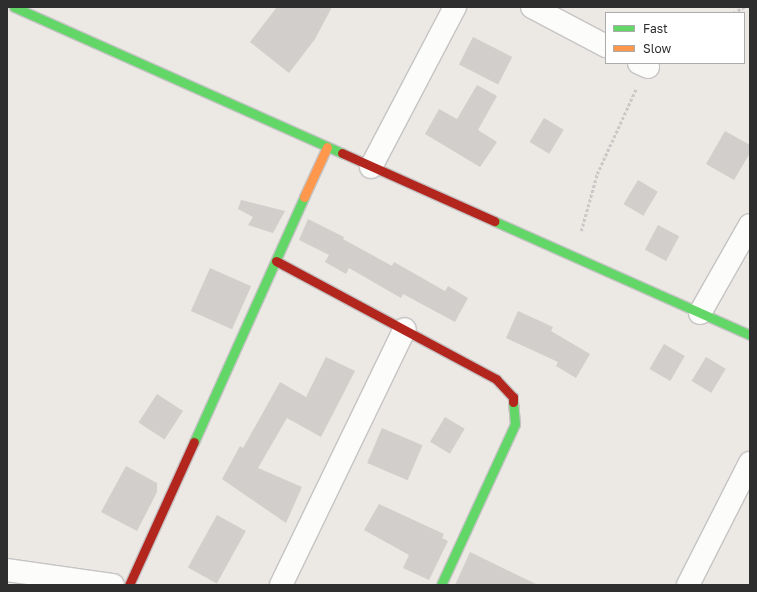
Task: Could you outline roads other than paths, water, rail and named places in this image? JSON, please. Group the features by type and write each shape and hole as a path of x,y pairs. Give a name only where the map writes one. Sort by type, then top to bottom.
{"street":[{"path":"371,166 455,7"},
{"path":"532,7 605,45"},
{"path":"25,9 327,147 750,335"},
{"path":"129,585 327,147"},
{"path":"700,313 750,226"},
{"path":"276,261 496,379 513,397 515,424 441,585"},
{"path":"281,585 405,330"},
{"path":"688,585 750,463"},
{"path":"7,570 113,585"}]}
